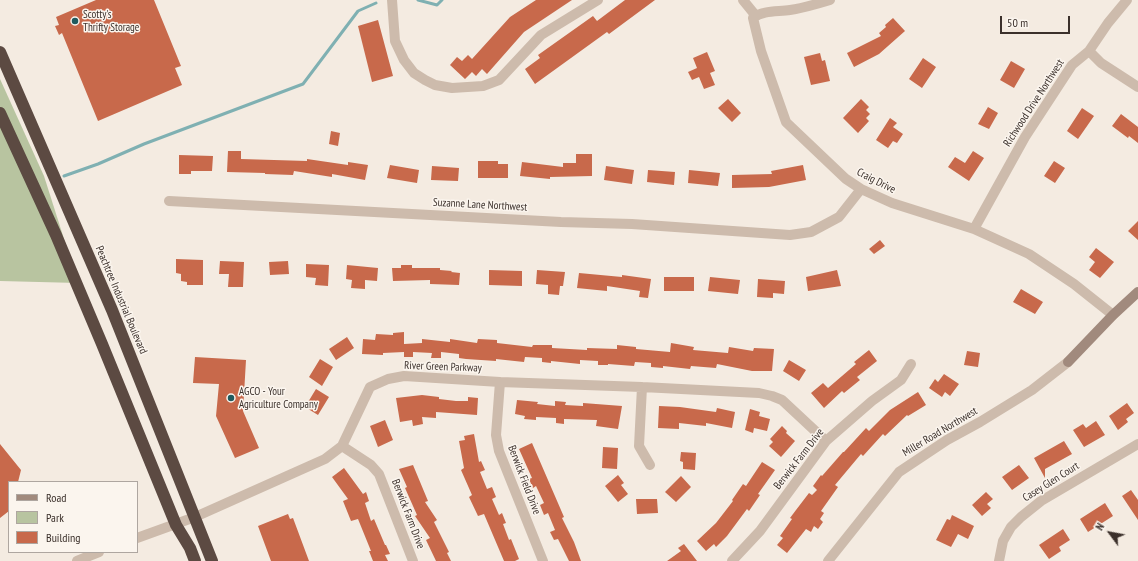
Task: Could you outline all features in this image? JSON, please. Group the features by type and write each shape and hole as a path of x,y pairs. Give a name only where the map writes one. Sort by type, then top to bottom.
{"highway":[{"name":"Peachtree Industrial Boulevard","path":"0,52 112,310 212,561"},
{"path":"0,114 56,235 176,524 190,548 195,561"}],"street":[{"path":"392,0 395,41 404,60 414,73 425,80 435,85 452,88 483,86 499,80 541,35 598,0"},
{"path":"743,0 756,16 759,14 789,11 813,6 830,0"},
{"name":"Richwood Drive Northwest","path":"974,229 1025,137 1072,66 1089,51 1108,23 1127,0"},
{"name":"Craig Drive","path":"756,16 753,18 761,51 786,122 846,179 861,189 892,203 974,229 1029,254 1074,284 1113,315"},
{"path":"1089,51 1101,64 1138,87"},
{"name":"Suzanne Lane Northwest","path":"169,201 632,224 790,235 811,232 839,217 861,189"},
{"path":"1113,315 1138,292"},
{"name":"Miller Road Northwest","path":"828,561 899,472 947,440 980,422 1032,390 1068,362 1113,315"},
{"name":"Berwick Farm Drive","path":"732,561 760,532 826,441 872,402 901,380 910,364"},
{"name":"River Green Parkway","path":"138,538 195,517 325,459 342,446 370,387 404,376 500,382 759,393 782,400 826,441"},
{"name":"Berwick Field Drive","path":"500,382 496,435 499,451 542,561"},
{"path":"642,387 639,446 650,465"},
{"name":"Casey Glen Court","path":"999,561 1003,541 1011,527 1021,517 1041,501 1138,444"},
{"name":"Berwick Farm Drive","path":"342,446 371,465 379,474 413,561"},
{"path":"78,561 97,553"}],"green space":[{"path":"0,79 44,176 78,283 0,281"}],"building":[{"path":"96,0 154,0 181,66 175,68 182,85 98,121 62,33 59,35 55,26 59,25 56,17"},
{"path":"536,0 572,0 524,32 487,74 482,69 476,76 472,72 465,79 450,65 457,57 462,61 468,55 472,59 510,17"},
{"path":"625,0 655,0 609,34 607,32 535,84 525,69 540,58 538,55 593,16 597,21"},
{"path":"893,18 905,31 879,54 854,67 847,53 881,36 879,33"},
{"path":"378,20 393,76 372,82 358,26"},
{"path":"707,52 715,71 710,73 715,85 704,89 699,77 692,80 688,72 697,68 693,58"},
{"path":"820,53 822,61 825,60 830,81 811,85 804,57"},
{"path":"923,58 936,67 922,88 909,79"},
{"path":"1011,61 1025,69 1014,88 1000,80"},
{"path":"728,99 741,113 732,122 718,108"},
{"path":"861,99 869,107 866,110 870,114 866,118 869,121 858,133 843,118"},
{"path":"988,107 998,113 989,129 978,124"},
{"path":"1082,108 1094,116 1078,139 1067,131"},
{"path":"1121,114 1138,127 1138,143 1129,136 1128,138 1112,126"},
{"path":"890,118 897,123 893,127 903,134 897,143 893,141 888,148 876,140"},
{"path":"331,131 340,133 338,146 329,144"},
{"path":"228,151 241,151 241,159 307,161 307,159 348,165 348,162 368,165 365,180 332,174 332,177 294,171 293,175 227,172"},
{"path":"973,151 984,158 969,181 948,167 955,157 965,163"},
{"path":"576,154 592,154 592,176 550,177 550,179 520,176 522,162 563,167 563,163 576,163"},
{"path":"179,155 213,156 212,171 191,171 191,174 179,174"},
{"path":"478,161 498,161 498,164 508,164 508,178 478,178"},
{"path":"1054,161 1065,168 1055,183 1044,176"},
{"path":"390,165 419,170 417,183 387,178"},
{"path":"803,165 806,180 769,187 732,188 732,175 772,174 771,171"},
{"path":"432,166 459,168 458,181 431,180"},
{"path":"606,166 634,170 632,184 604,180"},
{"path":"648,170 675,172 674,185 647,182"},
{"path":"689,170 720,173 718,186 688,183"},
{"path":"1138,221 1138,240 1128,231"},
{"path":"880,240 885,246 874,254 869,249"},
{"path":"1096,248 1114,262 1100,278 1089,270 1095,262 1089,257"},
{"path":"176,259 203,260 203,285 187,285 187,282 181,281 181,274 176,273"},
{"path":"220,261 244,262 243,287 228,287 229,274 219,274"},
{"path":"288,261 289,274 270,275 269,262"},
{"path":"306,264 329,265 328,286 315,285 316,278 306,277"},
{"path":"347,265 378,268 377,281 365,280 365,289 351,288 352,280 346,279"},
{"path":"401,265 412,265 412,268 440,268 440,270 460,273 459,285 430,284 430,280 393,281 392,268 401,268"},
{"path":"489,270 522,271 522,286 489,285"},
{"path":"537,270 565,272 563,286 560,286 559,295 548,294 548,285 536,284"},
{"path":"837,270 841,286 808,291 806,277"},
{"path":"579,273 622,277 622,275 651,279 648,298 639,297 640,291 607,286 607,291 577,288"},
{"path":"664,277 694,277 694,291 664,291"},
{"path":"710,277 740,280 738,294 708,291"},
{"path":"758,279 785,281 784,294 773,293 773,298 757,297"},
{"path":"1021,289 1043,302 1035,314 1013,302"},
{"path":"404,332 404,344 422,343 422,339 450,342 450,339 477,343 478,339 497,340 497,343 532,347 533,345 552,345 552,348 587,350 587,348 617,349 617,345 636,347 636,349 670,352 671,343 694,347 693,350 728,353 729,347 753,351 754,348 774,349 772,371 752,371 717,364 716,368 691,366 690,369 663,366 663,368 651,367 651,363 635,362 634,366 608,364 598,365 598,361 580,360 580,364 551,361 551,363 542,362 542,358 525,357 524,362 496,359 496,361 459,358 459,354 441,352 441,358 431,358 432,353 413,352 413,357 404,357 404,352 383,353 383,355 362,354 363,339 375,340 376,334 393,335 393,333"},
{"path":"347,337 354,348 336,360 329,349"},
{"path":"869,350 877,361 857,377 860,380 844,393 842,391 824,408 811,393 823,383 828,388 856,364 854,362"},
{"path":"967,351 980,353 978,367 964,365"},
{"name":"AGCO - Your Agriculture Company","path":"195,357 246,360 243,411 259,448 235,458 216,416 219,384 193,383"},
{"path":"320,359 333,367 322,386 309,377"},
{"path":"789,360 806,370 799,381 783,371"},
{"path":"944,374 959,384 950,396 945,392 942,397 929,388 935,379 938,382"},
{"path":"316,389 329,397 318,415 305,407"},
{"path":"918,392 926,405 908,416 907,415 885,436 883,434 863,456 861,454 835,485 838,487 821,511 824,513 820,519 823,522 818,529 814,526 811,532 806,529 787,553 777,545 783,538 780,536 792,519 790,518 809,493 812,495 817,490 813,486 821,475 822,476 866,428 869,431 890,410"},
{"path":"422,395 456,401 468,401 468,397 478,398 477,415 436,412 436,418 422,417 423,424 413,426 412,420 400,422 396,398"},
{"path":"517,400 538,402 537,404 555,406 555,401 566,402 565,405 583,406 583,403 622,406 618,429 596,426 597,420 564,419 564,424 556,423 556,418 536,417 536,420 524,419 525,416 515,414"},
{"path":"1127,403 1134,413 1126,419 1128,422 1118,430 1109,416"},
{"path":"659,406 680,407 716,412 717,408 735,412 732,428 706,423 706,426 679,423 679,429 658,428"},
{"path":"750,409 760,412 759,416 770,419 767,431 754,428 753,433 745,430"},
{"path":"385,420 393,440 378,447 370,426"},
{"path":"1096,421 1105,435 1084,447 1073,430 1083,424 1086,428"},
{"path":"782,426 787,431 786,433 795,441 781,457 769,446 773,442 770,439"},
{"path":"474,434 479,462 481,461 485,470 480,472 487,489 492,487 496,497 492,499 499,515 502,513 506,523 503,524 519,559 515,561 504,561 484,514 478,516 469,497 472,495 461,470 464,468 459,441 465,440 464,436"},
{"path":"1064,441 1072,454 1045,469 1045,478 1034,458"},
{"path":"532,443 581,561 569,561 558,539 554,540 550,532 555,530 548,513 544,515 540,505 544,503 536,486 533,488 529,479 532,478 519,449"},
{"path":"0,444 21,470 18,481 8,481 8,512 0,518"},
{"path":"603,447 618,448 617,469 602,468"},
{"path":"681,452 696,453 695,470 683,469 683,462 680,461"},
{"path":"762,462 775,470 758,494 760,495 749,511 747,509 727,536 716,547 714,544 706,551 697,541 716,523 733,501 732,500 743,484 746,486"},
{"path":"413,465 428,501 425,502 437,520 434,522 449,552 447,553 451,561 436,561 426,540 430,538 415,516 417,515 405,488 407,487 399,469"},
{"path":"1019,465 1029,478 1012,490 1002,477"},
{"path":"344,468 363,494 366,492 369,501 365,503 371,521 374,519 390,554 385,555 388,561 373,561 369,551 371,551 358,519 351,521 343,501 348,499 332,477"},
{"path":"618,475 624,483 621,485 628,494 618,502 605,486"},
{"path":"681,476 691,487 676,502 665,492"},
{"path":"1131,490 1138,500 1138,520 1122,496"},
{"path":"986,492 993,499 987,504 991,508 982,516 972,505"},
{"path":"636,499 657,499 658,513 637,514"},
{"path":"1105,503 1113,516 1088,532 1080,519"},
{"path":"288,514 290,519 293,518 309,561 271,561 258,526"},
{"path":"952,515 974,526 968,539 958,534 951,547 936,540 947,519 950,520"},
{"path":"1063,529 1070,540 1059,547 1061,551 1049,559 1039,545"},
{"path":"684,544 697,561 667,561 681,551 678,548"}],"waterway":[{"path":"418,0 437,5 442,0"},
{"path":"64,176 303,84 358,11 376,3"}],"place":[{"name":"Scotty's Thrifty Storage","path":"75,21"},
{"name":"AGCO - Your Agriculture Company","path":"231,398"}]}
